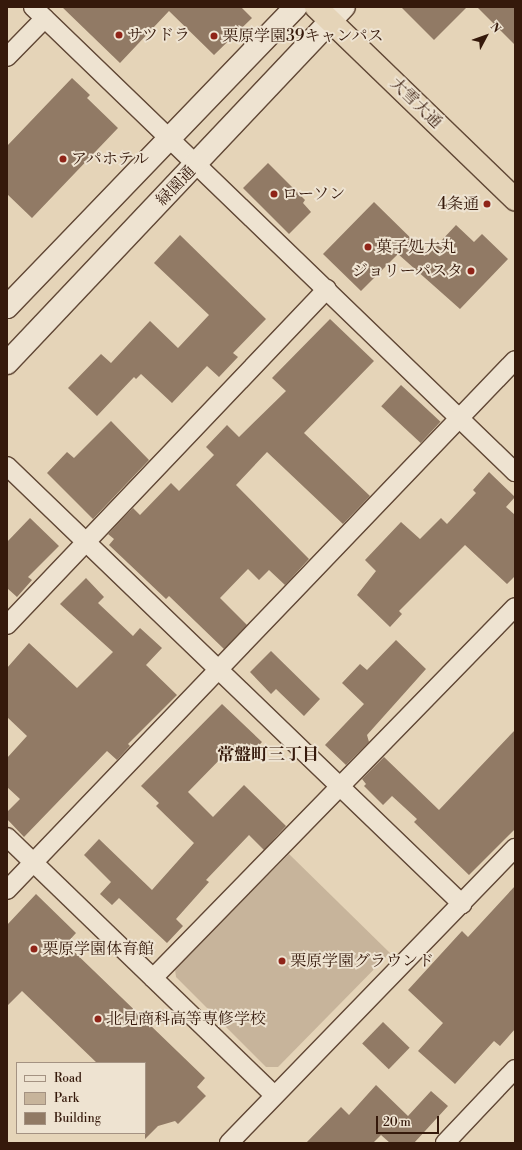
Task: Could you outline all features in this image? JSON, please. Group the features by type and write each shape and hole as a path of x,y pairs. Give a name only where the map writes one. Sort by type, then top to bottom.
{"highway":[{"name":"大雪大通","path":"330,12 515,200"}],"street":[{"path":"7,307 296,7"},
{"name":"緑園通","path":"7,363 196,166 330,12"},
{"path":"7,57 39,13 196,166 327,289 515,472"},
{"path":"7,625 327,289"},
{"path":"7,890 515,360"},
{"path":"7,466 462,904"},
{"path":"153,978 515,606"},
{"path":"7,837 274,1095"},
{"path":"229,1143 274,1095 462,904 512,858"},
{"path":"445,1143 515,1069"}],"green space":[{"name":"栗原学園グラウンド","path":"289,854 390,953 278,1067 266,1067 176,977 175,969"}],"building":[{"path":"62,7 241,7 252,18 214,55 169,11 120,63"},
{"path":"401,7 467,7 434,40"},
{"path":"477,7 515,7 515,45"},
{"path":"72,78 90,95 87,98 118,128 32,218 7,194 7,146"},
{"name":"ローソン","path":"268,163 305,200 303,203 311,212 289,234 243,188"},
{"path":"374,202 428,255 456,225 474,242 482,234 508,259 460,309 398,254 361,291 323,254"},
{"path":"180,235 266,319 233,353 238,357 219,377 207,366 172,403 141,374 136,379 134,377 97,416 68,388 101,354 111,363 150,321 178,348 209,315 154,263"},
{"path":"330,319 374,361 304,433 370,496 343,524 267,452 236,485 309,559 285,585 269,570 259,580 248,569 220,598 247,625 224,649 169,596 166,599 109,545 114,539 108,534 133,508 140,515 171,483 179,491 214,455 206,447 227,425 239,437 286,391 272,378"},
{"path":"401,385 440,422 421,443 381,406"},
{"path":"111,421 149,460 93,519 47,473 67,452 74,458"},
{"path":"489,472 515,497 506,507 515,515 515,576 507,584 465,545 399,611 402,614 390,627 357,595 376,571 365,560 401,522 420,539 441,518 447,524 476,493 473,490"},
{"path":"30,518 59,546 28,577 32,580 17,597 7,588 7,542"},
{"path":"86,578 104,597 98,603 133,636 140,628 162,648 146,665 177,695 128,744 130,746 117,760 107,751 24,837 7,819 7,812 20,799 7,787 7,758 27,736 7,717 7,668 29,643 77,688 113,652 60,604"},
{"path":"396,640 426,669 367,735 369,742 346,765 325,745 364,704 342,683 360,664 367,670"},
{"path":"271,651 320,699 304,716 276,689 271,694 250,672"},
{"path":"222,704 262,742 246,759 232,747 188,792 213,817 244,785 286,826 264,850 249,835 206,880 209,882 176,919 183,926 167,943 119,898 112,905 100,894 111,882 84,855 99,839 152,890 194,843 156,806 159,803 141,786"},
{"path":"515,730 515,829 469,875 414,822 417,819 392,796 383,805 364,786 366,784 362,779 384,757 439,810"},
{"path":"515,886 515,1029 500,1046 494,1041 455,1084 418,1051 443,1023 408,990 462,931 468,937"},
{"path":"36,894 76,933 66,944 205,1078 197,1087 206,1096 178,1124 175,1121 158,1126 145,1139 146,1062 96,1062 22,991 7,1006 7,925"},
{"path":"383,1022 410,1048 389,1069 362,1044"},
{"path":"376,1085 408,1116 431,1091 448,1106 414,1143 390,1143 381,1135 373,1143 306,1143 341,1107 349,1115"}],"place":[{"name":"サツドラ","path":"119,35"},
{"name":"栗原学園39キャンパス","path":"214,36"},
{"name":"アパホテル","path":"63,159"},
{"name":"ローソン","path":"274,194"},
{"name":"4条通","path":"487,204"},
{"name":"菓子処大丸","path":"368,247"},
{"name":"ジョリーパスタ","path":"471,271"},
{"name":"栗原学園体育館","path":"34,949"},
{"name":"栗原学園グラウンド","path":"282,961"},
{"name":"北見商科高等専修学校","path":"98,1019"}],"district":[{"name":"常盤町三丁目","path":"268,756"}]}
